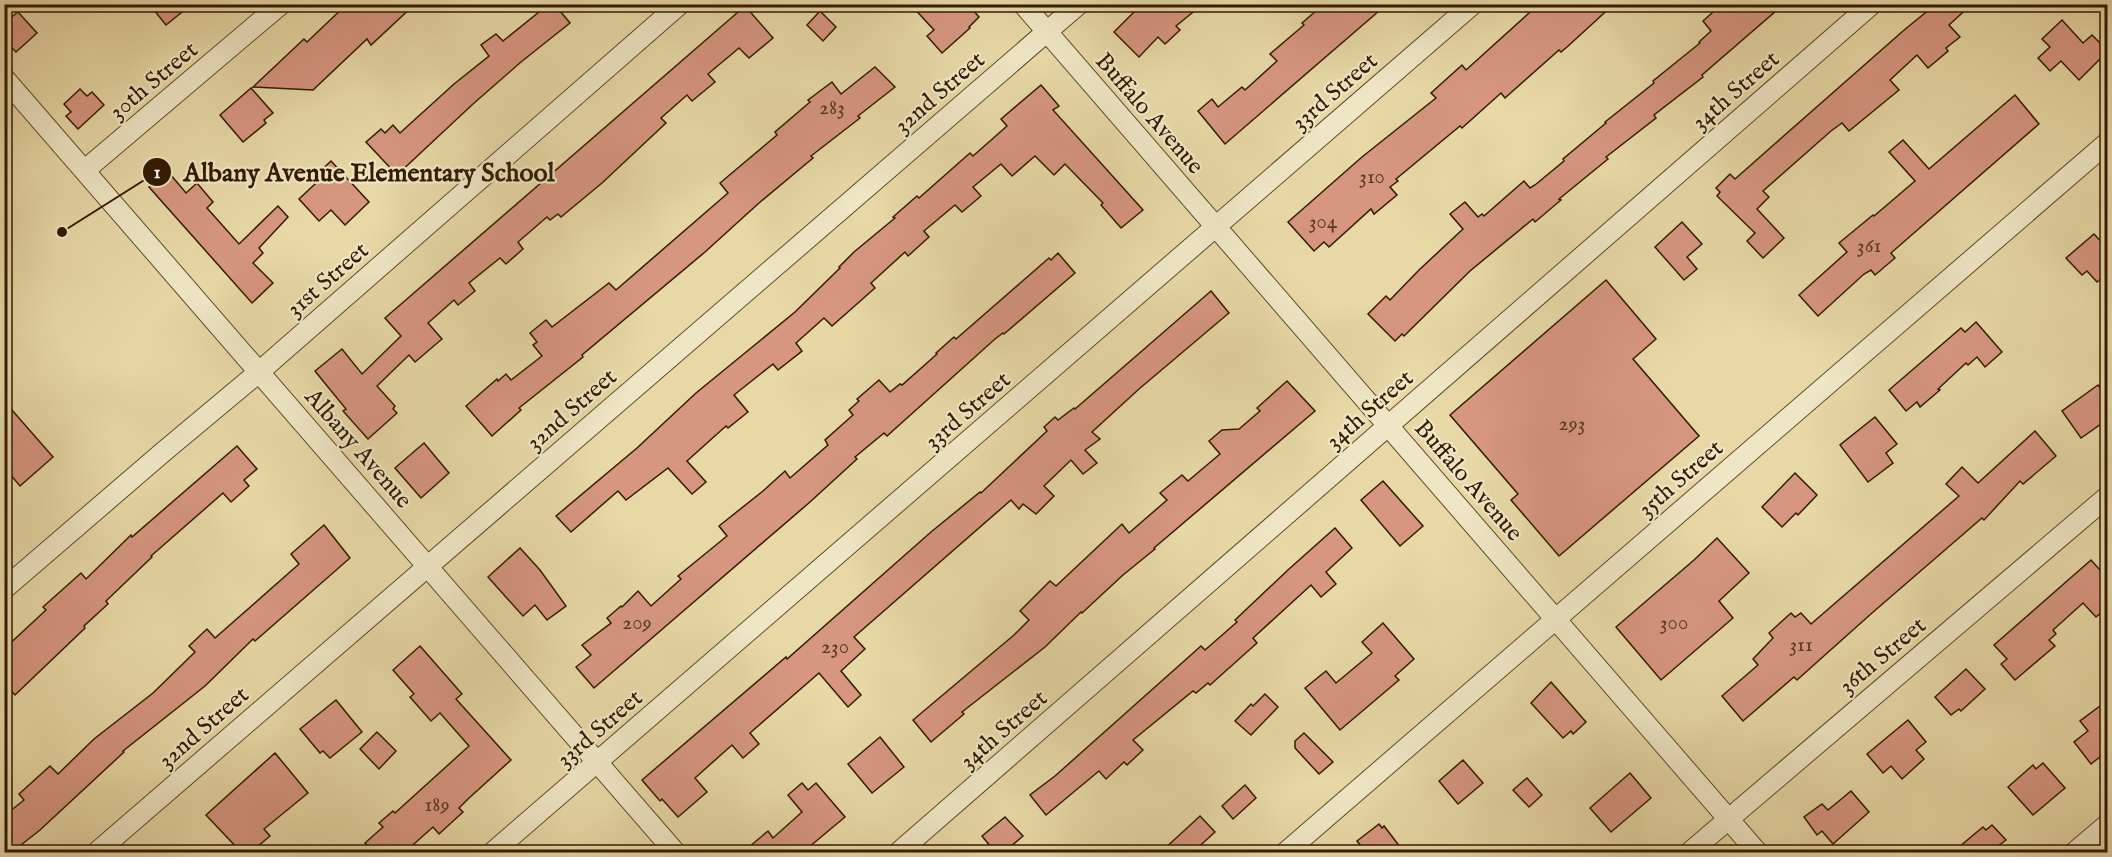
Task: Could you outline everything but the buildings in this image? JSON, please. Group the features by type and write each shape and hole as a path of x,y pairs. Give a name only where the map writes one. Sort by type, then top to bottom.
{"street":[{"name":"30th Street","path":"85,171 281,4"},
{"name":"31st Street","path":"4,588 259,372 680,4"},
{"name":"Buffalo Avenue","path":"1023,4 1757,852"},
{"name":"32nd Street","path":"97,852 1079,4"},
{"name":"33rd Street","path":"493,852 1473,4"},
{"name":"34th Street","path":"899,852 1872,4"},
{"name":"Albany Avenue","path":"4,78 675,852"},
{"name":"35th Street","path":"1286,852 2108,142"},
{"name":"36th Street","path":"1690,852 2108,496"},
{"path":"2075,852 2108,824"}],"place":[{"name":"Albany Avenue Elementary School","path":"62,232"}]}
